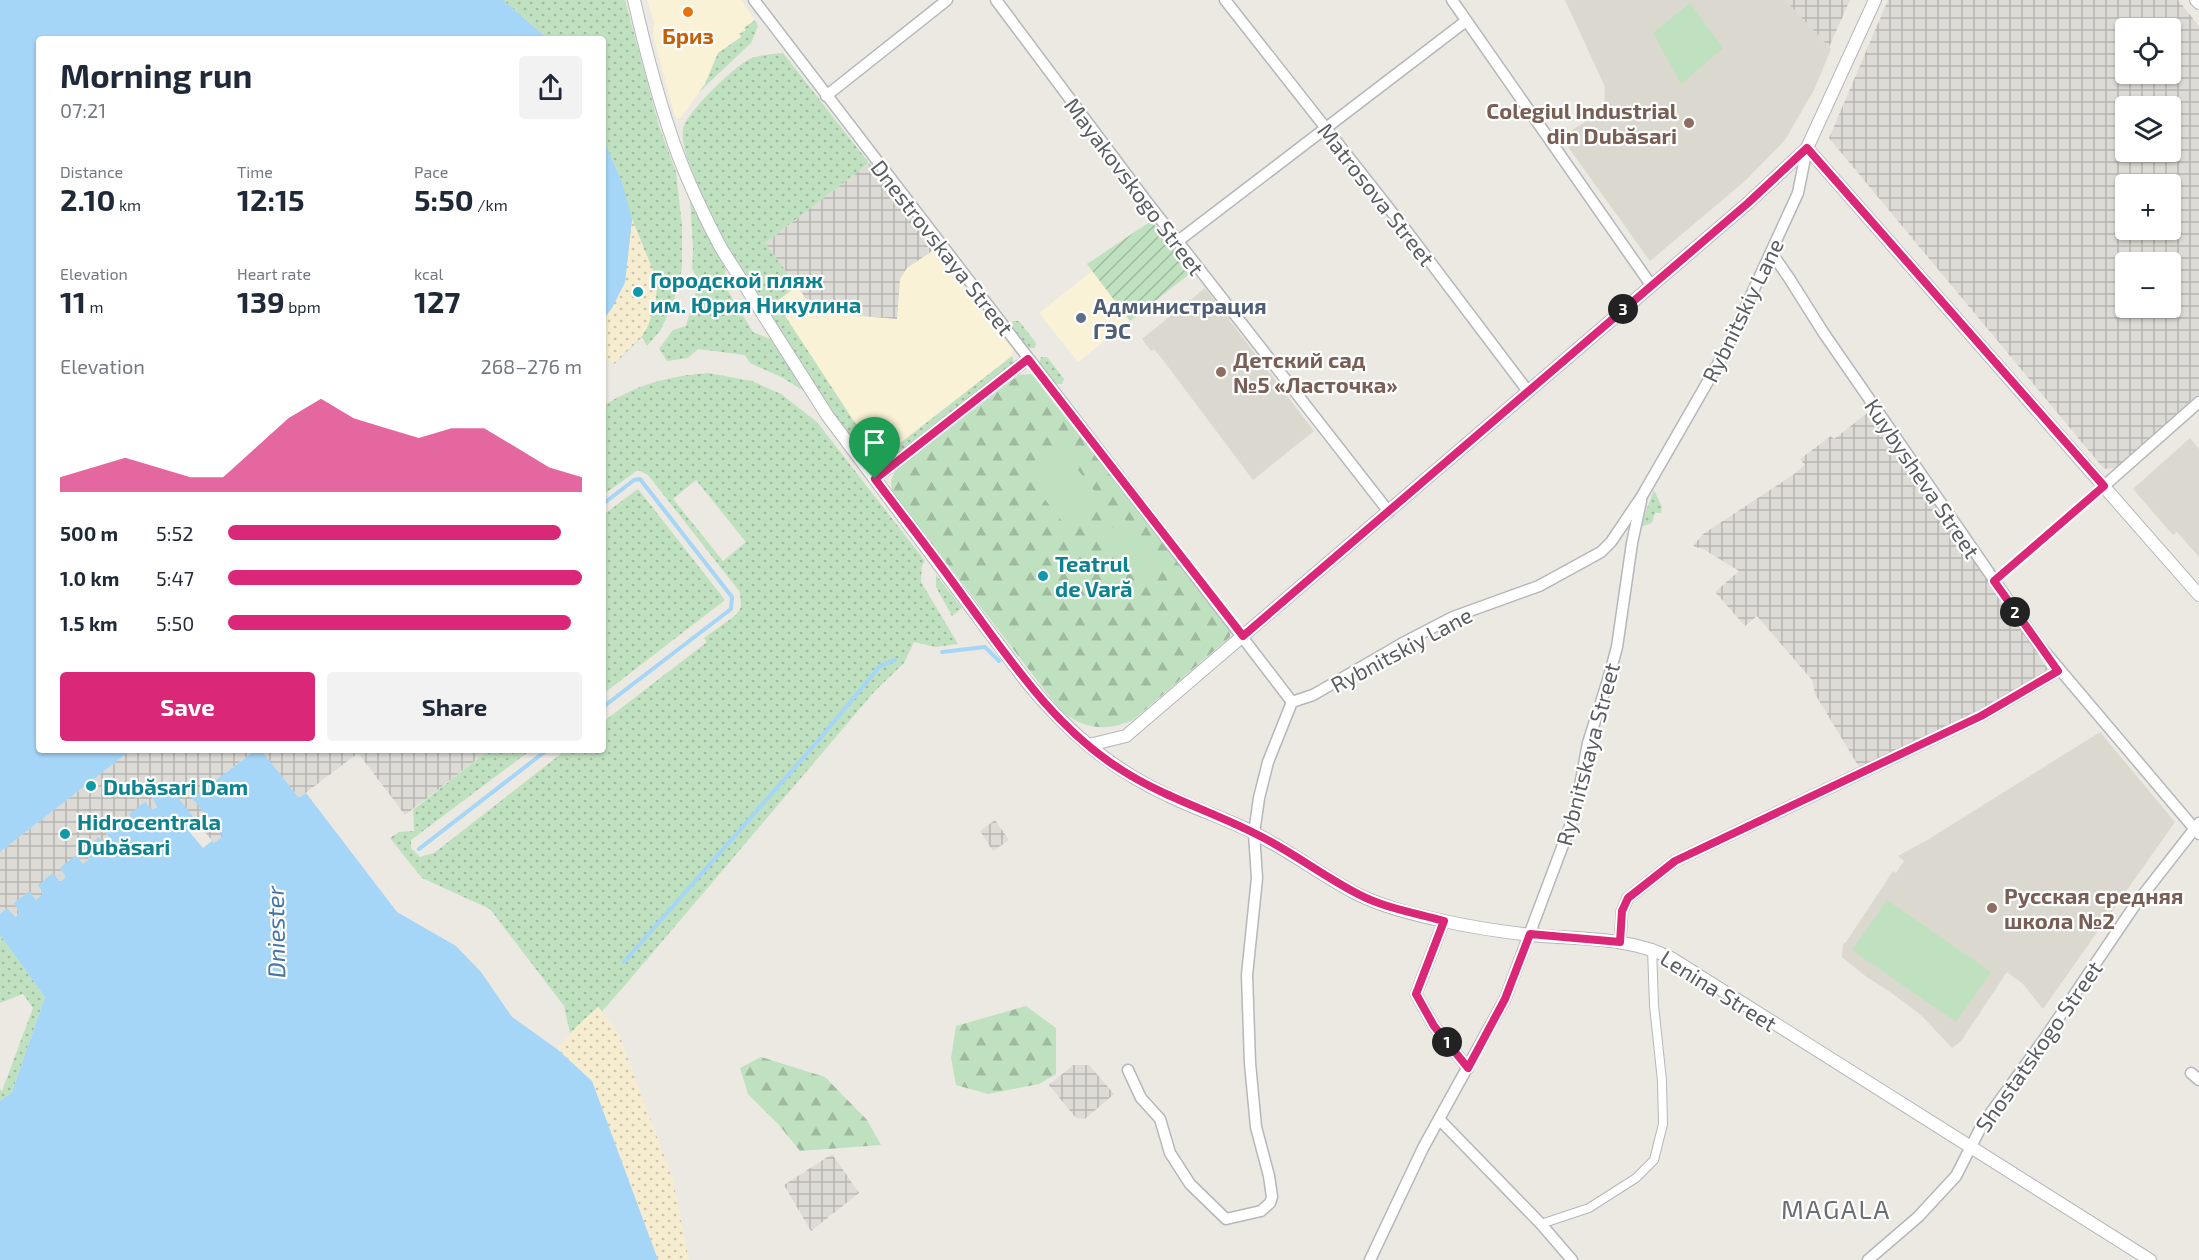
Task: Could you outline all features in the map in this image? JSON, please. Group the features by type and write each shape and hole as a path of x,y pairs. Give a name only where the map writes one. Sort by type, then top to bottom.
{"street":[{"name":"Lenina Street","path":"634,0 669,131 707,220 737,275 821,405 1026,681 1054,715 1089,745 1118,768 1170,797 1254,833 1359,894 1397,909 1444,921 1530,934 1620,942 1652,948 2150,1260"},
{"path":"826,96 947,0"},
{"name":"Mayakovskogo Street","path":"996,0 1065,94 1389,512"},
{"name":"Matrosova Street","path":"1225,0 1406,230 1527,390"},
{"path":"1452,0 1651,285"},
{"path":"1089,745 1126,736 1389,512 1527,390 1748,203 1807,148 1875,0"},
{"name":"Dnestrovskaya Street","path":"757,1 826,96 1292,702"},
{"path":"1178,241 1466,21"},
{"path":"1807,148 2199,594"},
{"name":"Rybnitskiy Lane","path":"1292,702 1313,695 1453,617 1539,586 1601,552 1611,542 1642,496 1726,350 1798,193 1807,148"},
{"name":"Kuybysheva Street","path":"1771,252 1994,581 2058,671 2197,828"},
{"path":"875,479 1028,359"},
{"path":"1994,581 2199,402"},
{"name":"Rybnitskaya Street","path":"1370,1260 1423,1148 1505,999 1575,813 1588,743 1617,647 1631,548 1642,496"},
{"path":"1620,942 1622,911 1628,898 1675,861 1981,716 2058,671"},
{"path":"1128,1071 1141,1098 1160,1119 1170,1153 1190,1184 1226,1219 1261,1211 1270,1203 1272,1197 1269,1176 1256,1127 1250,1064 1247,975 1257,878 1254,833 1259,798 1268,762 1292,702"},
{"name":"Shostatskogo Street","path":"1868,1260 1918,1217 1948,1184 1965,1161 1969,1148 1982,1125 2045,1038 2135,905 2197,828"},
{"path":"1444,921 1416,994 1434,1026 1468,1068"},
{"path":"1541,1224 1589,1208 1636,1178 1654,1160 1663,1124 1652,948"},
{"path":"1439,1119 1541,1224 1572,1260"}],"shaded area":[{"path":"647,0 741,0 755,20 744,28 746,30 741,37 718,53 705,84 680,119 675,117 653,35 654,21"},
{"name":"Colegiul Industrial din Dubăsari","path":"1565,0 1785,0 1831,49 1814,90 1785,140 1745,181 1650,261 1561,137 1604,110 1605,87"},
{"path":"1785,0 1850,0 1829,47"},
{"path":"1888,0 2178,0 2199,26 2199,395 2115,468 2104,469 1829,138"},
{"path":"869,163 935,249 907,268 900,279 897,319 816,312 765,243"},
{"path":"935,249 1013,350 1012,356 888,452 868,443 776,302 797,286 816,312 897,319 900,279 907,268"},
{"path":"1092,271 1130,321 1078,362 1039,313"},
{"name":"Детский сад №5 «Ласточка»","path":"1205,288 1314,431 1253,480 1163,360 1154,349 1151,351 1142,339"},
{"path":"1870,411 2050,672 1983,711 1859,767 1815,694 1812,680 1757,616 1745,626 1715,592 1739,571 1705,550 1693,546 1703,534 1793,475 1805,465 1800,459 1831,436 1834,439"},
{"path":"2190,438 2199,449 2199,557 2177,532 2173,535 2133,489"},
{"name":"Русская средняя школа №2","path":"2100,732 2175,822 2043,1009 2023,984 2007,972 1961,1041 1952,1048 1922,1016 1842,957 1843,944 1893,871 1896,873 1904,861 1898,856"},
{"name":"Hidrocentrala Dubăsari","path":"127,753 252,753 226,772 223,836 214,843 167,785 152,797 157,806 152,810 130,814 135,823 128,829 121,820 106,833 111,842 106,846 99,837 83,849 89,859 83,864 60,868 66,877 60,882 38,885 43,895 36,900 29,891 14,903 20,913 14,917 7,908 0,914 0,852"},
{"name":"Hidrocentrala Dubăsari","path":"263,753 358,753 299,798"},
{"name":"Hidrocentrala Dubăsari","path":"358,753 485,753 405,815"},
{"path":"995,820 1009,840 993,851 980,831"},
{"path":"1073,1065 1089,1065 1114,1094 1085,1119 1076,1118 1049,1085"},
{"path":"832,1154 859,1193 811,1231 784,1185"}],"green space":[{"path":"503,0 625,0 659,126 676,172 682,226 682,268 673,304 660,331 647,346 642,337 613,365 609,360 606,362 606,316 612,308 622,182 606,145 606,36 545,36"},
{"path":"1690,3 1723,48 1681,84 1653,33"},
{"path":"755,20 758,26 751,43 698,93 705,84 718,53 741,37 739,34"},
{"path":"783,53 869,163 765,243 797,286 776,302 868,443 889,452 1012,356 1014,363 890,460 876,462 863,455 793,355 749,287 729,251 711,215 684,148 683,129 686,122 702,101 724,79 752,58"},
{"path":"690,197 726,270 723,283 753,332 770,339 807,393 783,378 750,363 745,355 698,349 688,358 667,361 659,349 673,330 686,326 699,282 692,268"},
{"path":"1151,221 1193,271 1130,321 1087,264"},
{"path":"1013,321 1019,321 1036,343 1035,348 1028,348 1011,327"},
{"path":"1041,357 1047,357 1064,379 1062,384 1056,384 1039,363"},
{"path":"708,373 752,381 781,394 817,422 925,561 922,565 921,582 958,644 935,647 914,642 904,663 874,692 620,991 602,1011 598,1007 570,1033 564,1006 490,909 422,878 390,838 399,832 414,831 413,810 485,753 527,753 411,840 411,848 420,857 434,853 562,753 606,753 606,720 707,642 704,638 736,615 741,607 740,592 648,475 638,470 606,493 606,404 628,392 666,379","holes":["696,480 746,542 723,561 673,499"]},
{"path":"1033,374 1231,628 1230,637 1133,720 1117,726 1101,727 1085,724 1070,717 1062,710 892,492 891,481 895,471 1019,375"},
{"path":"1057,443 1103,502 1068,529 1022,470"},
{"path":"638,489 725,600 606,692 606,513"},
{"path":"1654,490 1662,507 1661,513 1655,513 1652,523 1640,527"},
{"path":"1124,518 1159,561 1136,580 1100,538"},
{"path":"936,575 962,608 952,616 936,587"},
{"path":"1887,900 1991,972 1956,1022 1852,950"},
{"path":"0,935 45,997 12,1092 0,1101 0,1089 2,1091 33,1008 23,994 0,1003"},
{"path":"1026,1006 1056,1028 1056,1074 1039,1084 988,1094 956,1085 951,1058 956,1026"},
{"path":"761,1057 825,1077 867,1120 881,1145 800,1151 779,1125 748,1094 740,1068"}],"sand":[{"name":"Городской пляж им. Юрия Никулина","path":"632,219 657,280 656,302 642,336 613,365 609,360 606,362 606,316 625,282"},
{"path":"598,1007 619,1034 673,1180 689,1260 658,1260 592,1081 557,1049"}],"water":[{"path":"0,0 503,0 545,36 36,36 36,753 127,753 0,852"},
{"path":"606,145 622,182 632,219 625,282 606,316"},
{"name":"Dniester","path":"252,753 263,753 299,798 306,793 397,912 456,946 481,972 512,1017 557,1049 592,1081 658,1260 0,1260 0,1101 12,1092 45,997 0,935 0,914 7,908 15,917 20,913 14,903 29,891 36,900 43,894 38,885 53,873 60,882 66,877 60,868 76,855 83,864 89,859 83,849 99,837 106,846 111,842 106,832 122,820 129,828 135,823 129,814 145,802 152,810 157,807 152,797 168,785 214,843 223,836 192,798"}],"pier":[{"path":"196,821 212,841 203,848 186,828"}],"waterway":[{"path":"606,502 634,480 640,479 732,597 731,609 606,705"},
{"path":"942,652 985,647 999,661"},
{"path":"624,962 817,742 880,666 895,660"},
{"path":"419,849 543,753"}],"place":[{"name":"Бриз","path":"688,12"},
{"name":"Colegiul Industrial din Dubăsari","path":"1689,123"},
{"name":"Городской пляж им. Юрия Никулина","path":"638,292"},
{"name":"Администрация ГЭС","path":"1081,318"},
{"name":"Детский сад №5 «Ласточка»","path":"1221,372"},
{"name":"Teatrul de Vară","path":"1043,576"},
{"name":"Dubăsari Dam","path":"91,786"},
{"name":"Hidrocentrala Dubăsari","path":"65,834"},
{"name":"Русская средняя школа №2","path":"1992,908"}],"district":[{"name":"MAGALA","path":"1836,1208"}],"route":[{"path":"1807,148 2104,486 1994,581 2058,671 1981,716 1675,861 1628,898 1622,911 1620,942 1530,934 1505,999 1468,1068 1434,1026 1416,994 1444,921 1397,909 1359,894 1254,833 1170,797 1144,783 1118,768 1072,733 1026,681 875,479 1028,359 1215,603 1243,636 1389,512 1527,390 1748,203 1807,148"}]}
